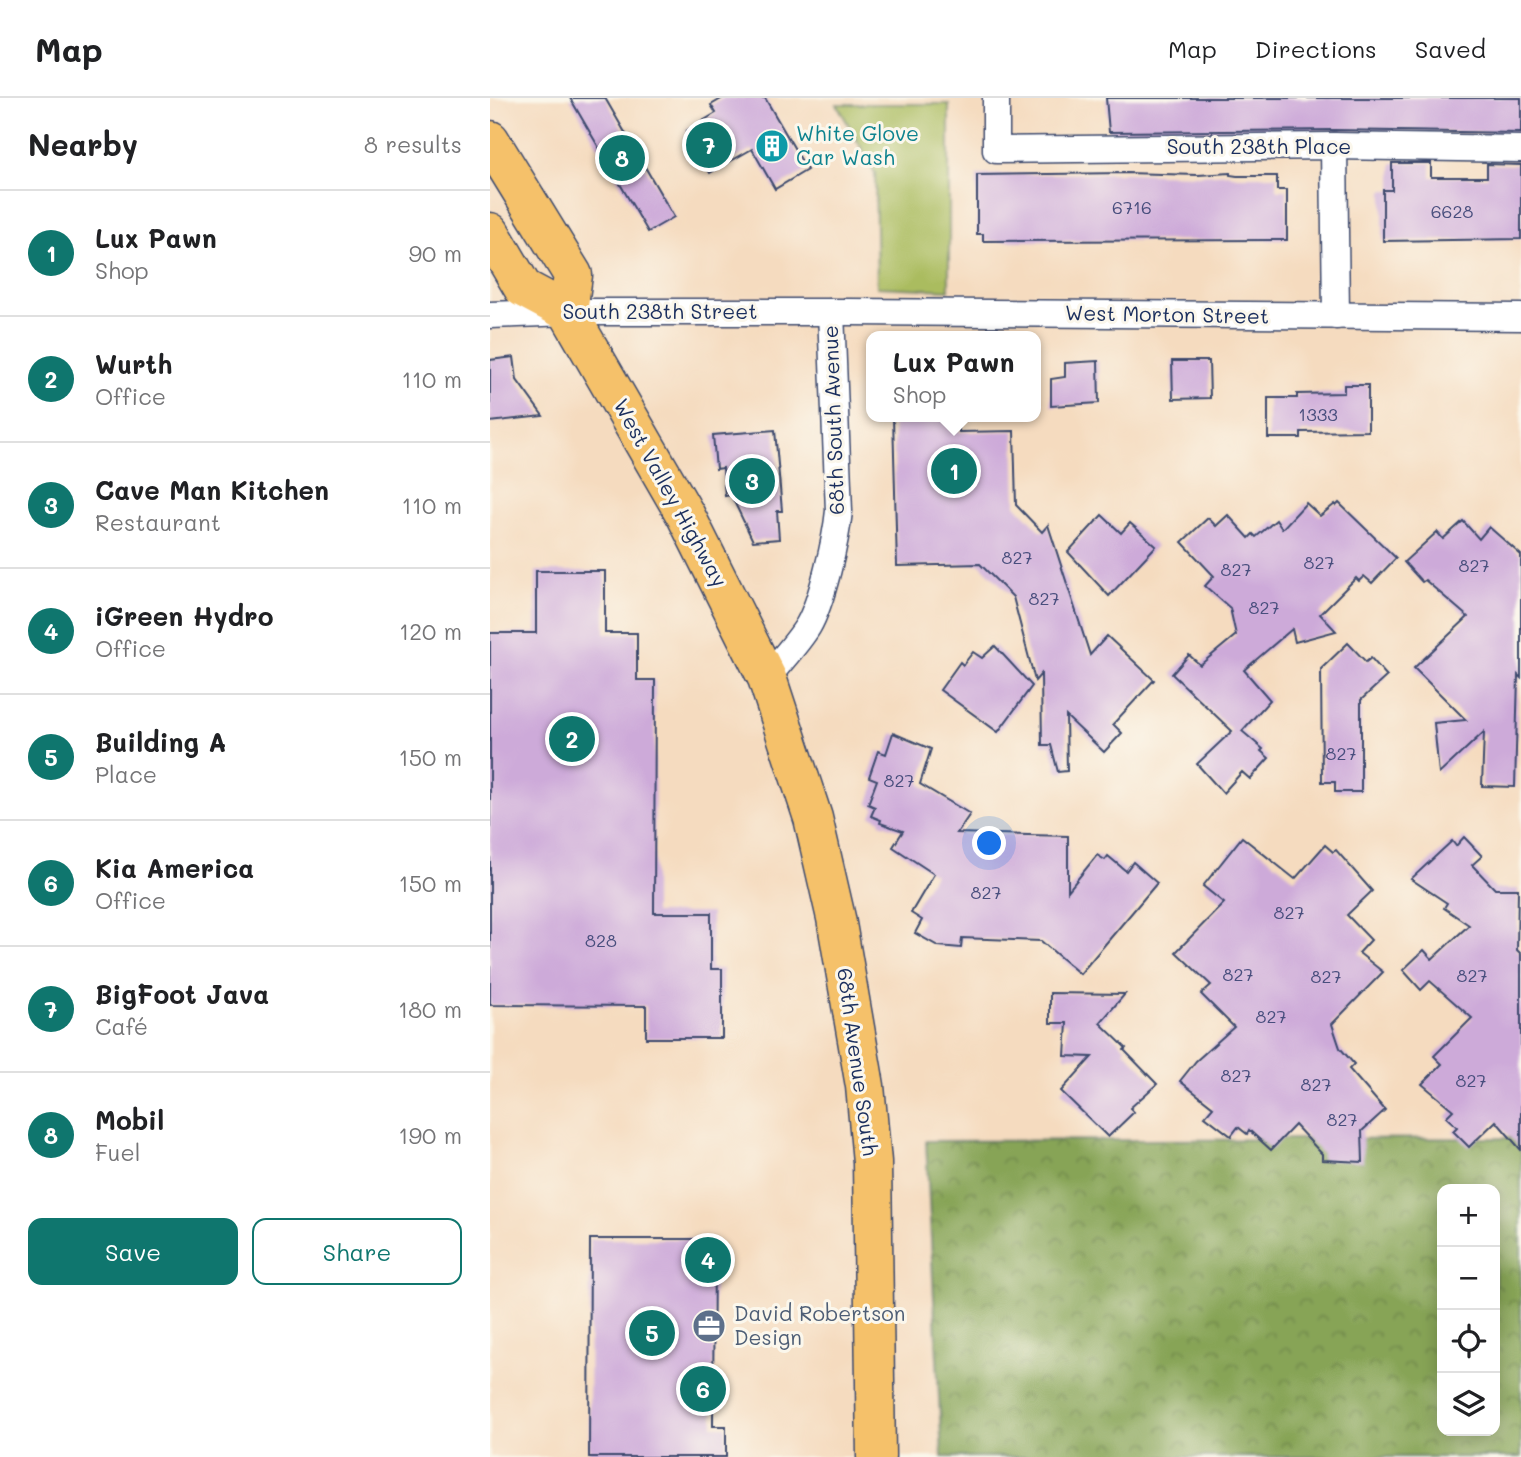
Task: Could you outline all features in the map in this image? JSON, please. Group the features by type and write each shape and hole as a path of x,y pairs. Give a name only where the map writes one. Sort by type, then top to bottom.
{"main road":[{"path":"490,140 573,275 568,312 523,288 490,232"},
{"name":"West Valley Highway","path":"568,312 686,516 767,678"},
{"name":"68th Avenue South","path":"767,678 813,818 836,918 865,1086 872,1162 876,1457"}],"street":[{"name":"South 238th Place","path":"996,98 996,150 1334,146 1521,149"},
{"path":"1334,146 1336,316 1521,317"},
{"name":"South 238th Street","path":"490,315 568,312 831,312"},
{"name":"West Morton Street","path":"831,312 1336,316"},
{"name":"68th South Avenue","path":"767,678 808,626 822,589 837,530 839,511 831,312"}],"green space":[{"path":"837,104 949,104 949,290 877,287 875,173"},
{"path":"1521,1138 1521,1457 942,1457 926,1141"}],"building":[{"path":"570,98 605,98 674,217 648,232"},
{"name":"White Glove Car Wash","path":"723,98 765,98 807,170 775,189 752,149 710,173 686,131 716,113 711,105"},
{"path":"1106,98 1521,98 1521,133 1334,130 1109,132"},
{"path":"1392,163 1431,163 1431,177 1487,177 1487,164 1521,165 1521,239 1383,241 1383,190 1392,190"},
{"path":"1126,173 1277,176 1277,190 1287,190 1287,240 983,241 983,234 977,234 977,175"},
{"path":"514,357 517,380 543,416 490,422 490,360"},
{"path":"1098,361 1099,403 1051,406 1051,379 1065,377 1065,363"},
{"path":"1172,361 1209,361 1210,398 1173,399"},
{"path":"1344,385 1368,385 1368,431 1301,432 1301,438 1268,438 1268,398 1344,393"},
{"path":"893,422 959,422 959,432 1014,431 1016,505 1042,532 1048,525 1090,655 1107,636 1154,680 1113,724 1122,733 1104,752 1066,716 1067,771 1058,772 1051,745 1042,745 1041,674 1035,681 1013,597 980,564 897,566"},
{"path":"775,430 782,511 777,511 779,539 753,541 731,495 725,496 723,468 716,469 713,435"},
{"path":"1306,503 1320,516 1339,503 1396,558 1372,583 1364,576 1359,581 1356,578 1320,614 1336,631 1295,642 1292,629 1244,670 1270,700 1242,731 1263,749 1261,751 1269,758 1250,779 1242,772 1223,793 1197,764 1232,731 1172,674 1189,655 1200,665 1236,635 1230,608 1205,586 1214,576 1182,542 1208,518 1216,526 1228,515 1249,538 1253,534 1256,537 1276,520 1282,529"},
{"path":"1102,515 1121,533 1130,523 1156,546 1109,596 1068,552"},
{"path":"1463,521 1479,539 1489,527 1521,555 1521,678 1518,675 1515,787 1482,786 1484,732 1439,774 1434,723 1466,720 1414,668 1468,617 1425,580 1422,582 1404,562 1437,532 1443,539"},
{"path":"536,571 605,571 605,633 637,633 637,680 655,680 654,913 711,913 711,969 722,969 722,1038 646,1038 646,1006 490,1005 490,633 536,633"},
{"path":"1348,643 1366,662 1371,658 1387,676 1361,700 1361,792 1335,792 1335,782 1322,782 1321,669"},
{"path":"995,646 1032,686 998,732 940,690 960,662 963,665 973,652 982,658"},
{"path":"893,733 931,749 920,784 970,814 957,833 1068,836 1068,891 1097,855 1105,860 1108,856 1126,871 1133,862 1157,883 1080,974 1041,941 962,938 961,948 938,946 915,933 922,920 911,913 934,874 893,847 903,831 880,823 881,820 871,816 875,807 868,804 877,780 869,777 878,751 886,754"},
{"path":"1242,837 1295,879 1325,845 1333,852 1336,850 1372,891 1347,915 1371,940 1359,953 1383,972 1332,1024 1340,1048 1354,1064 1349,1069 1385,1110 1362,1131 1363,1162 1322,1160 1322,1154 1295,1125 1271,1150 1249,1130 1247,1134 1238,1127 1231,1136 1205,1116 1213,1107 1180,1081 1196,1061 1234,1027 1201,994 1211,985 1176,952 1224,903 1203,886"},
{"path":"1464,837 1482,856 1472,865 1495,889 1518,889 1517,950 1521,954 1521,1150 1496,1121 1469,1147 1453,1131 1457,1127 1446,1117 1453,1110 1422,1084 1442,1064 1434,1056 1472,1018 1430,981 1421,990 1403,970 1424,950 1432,959 1469,925 1444,908 1447,903 1411,879 1452,841 1456,846"},
{"path":"1050,993 1125,994 1100,1023 1157,1084 1130,1108 1134,1112 1108,1137 1061,1091 1092,1057 1065,1056 1067,1023 1050,1023"},
{"path":"590,1239 714,1239 713,1426 726,1426 726,1457 589,1457"}],"place":[{"name":"BigFoot Java","path":"709,145"},
{"name":"White Glove Car Wash","path":"772,146"},
{"name":"Mobil","path":"622,158"},
{"name":"Lux Pawn","path":"954,471"},
{"name":"Cave Man Kitchen","path":"752,481"},
{"name":"Wurth","path":"572,739"},
{"name":"iGreen Hydro","path":"708,1260"},
{"name":"David Robertson Design","path":"709,1326"},
{"name":"Building A","path":"652,1333"},
{"name":"Kia America","path":"703,1389"}]}
